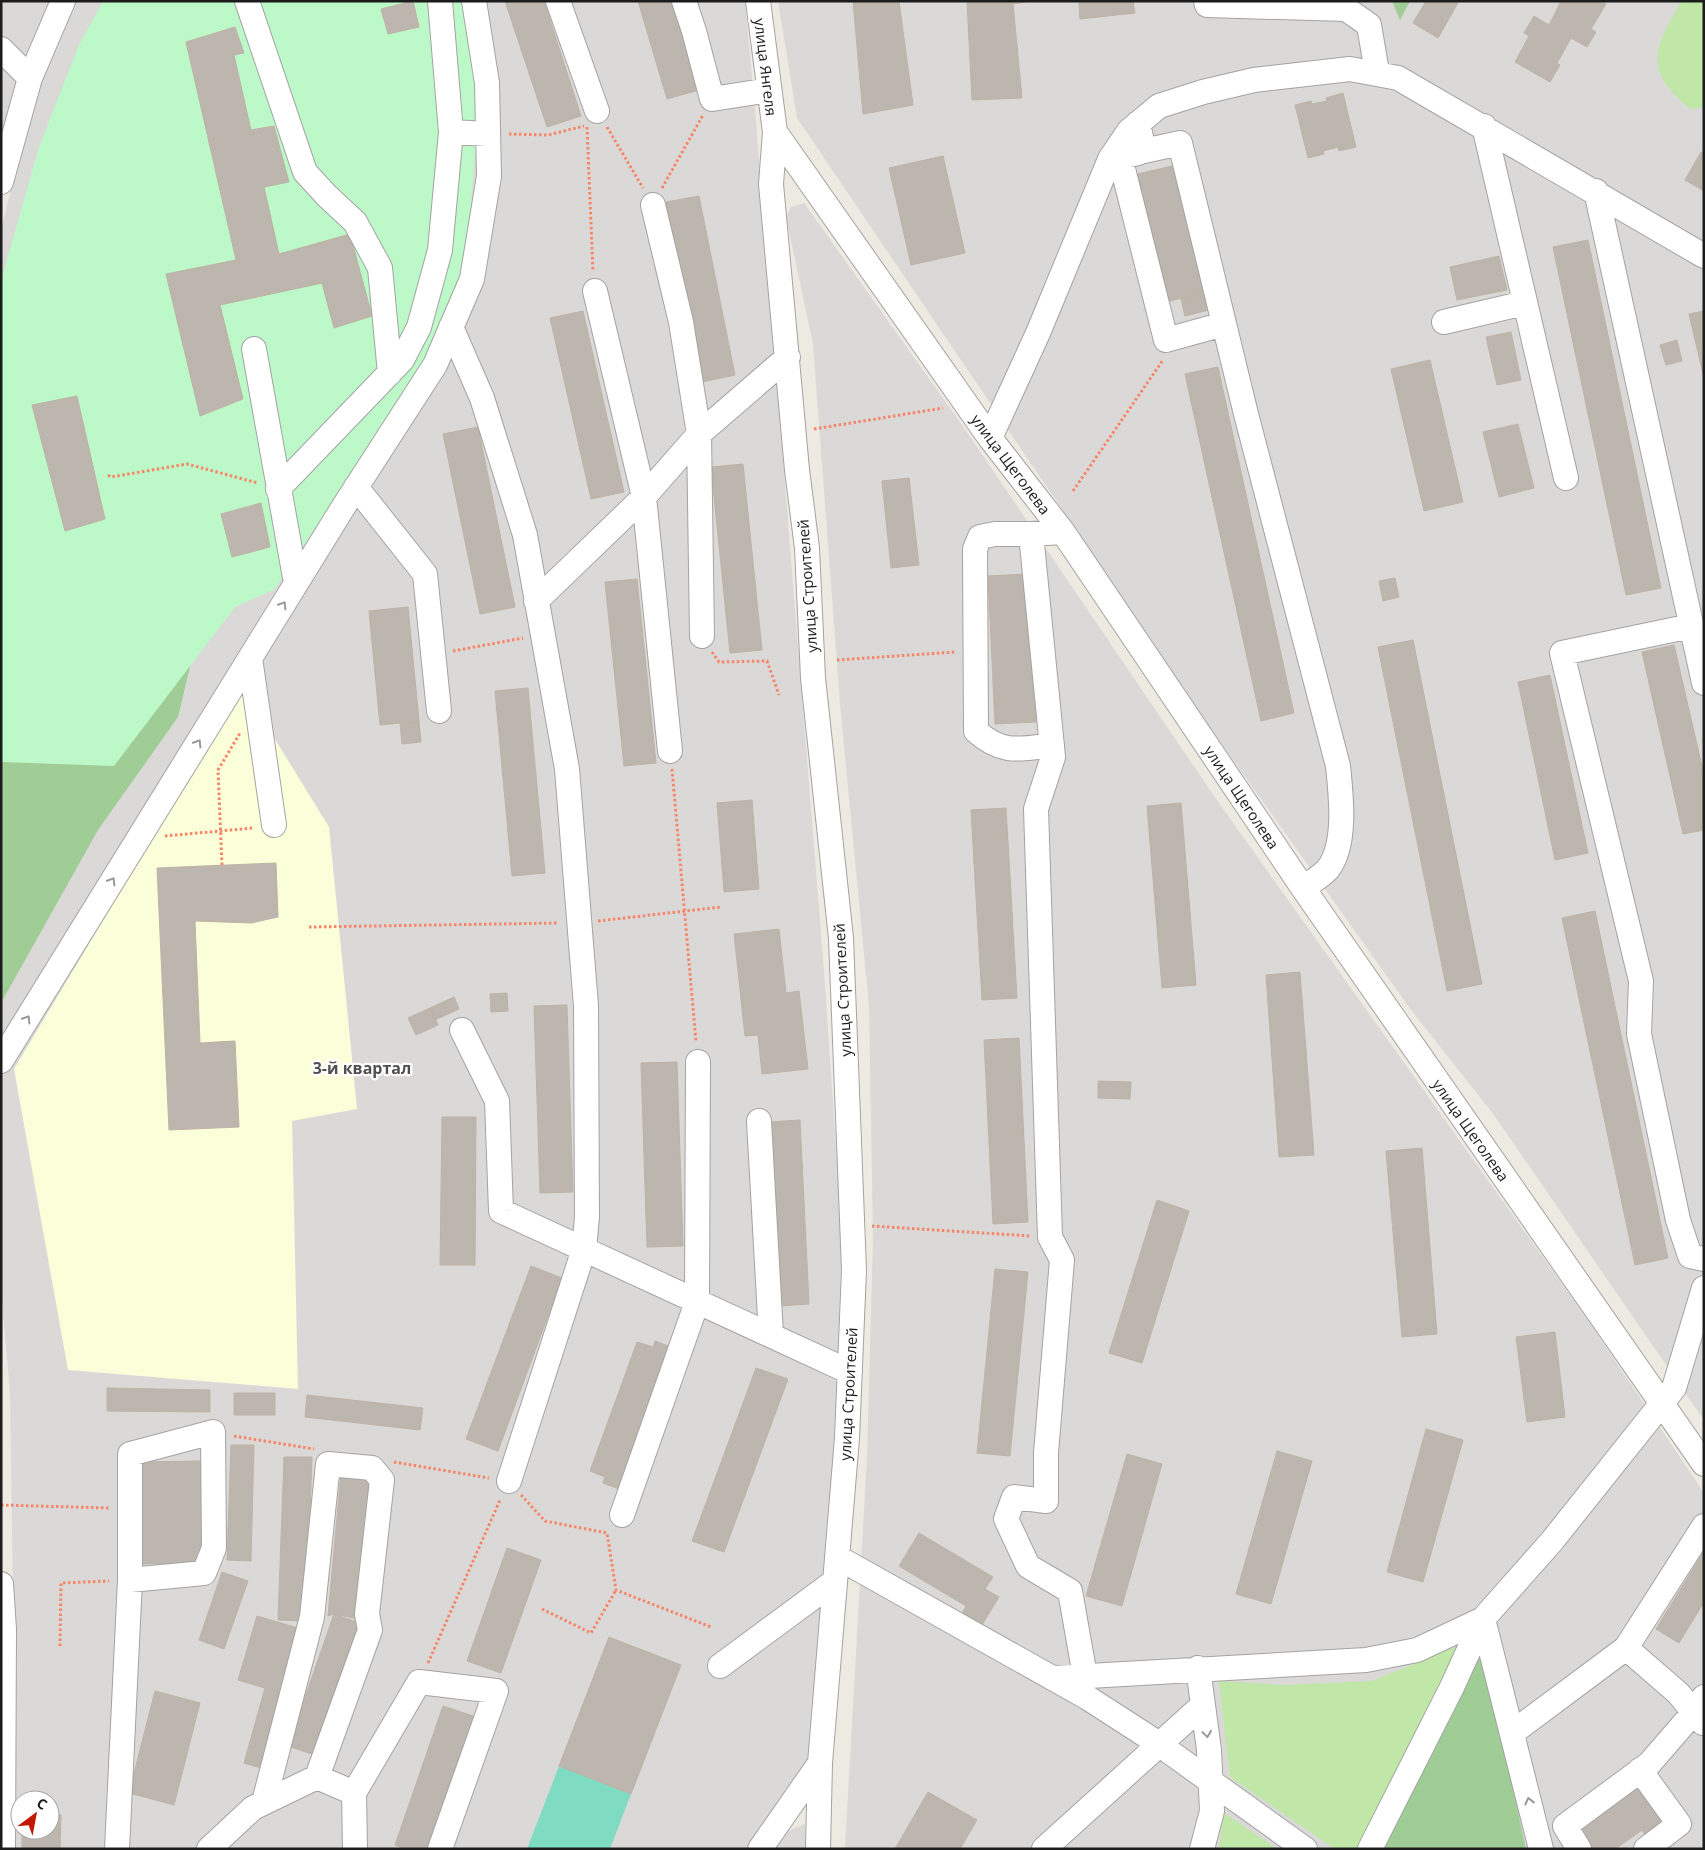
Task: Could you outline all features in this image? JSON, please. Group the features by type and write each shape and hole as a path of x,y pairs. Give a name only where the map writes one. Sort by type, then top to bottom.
{"street":[{"path":"1,182 30,78 63,1"},
{"path":"246,1 305,172 355,222 380,268 390,373"},
{"path":"278,489 402,360 419,327 440,250 451,132 440,1"},
{"path":"1,1061 296,583 435,365 472,279 489,176 487,83 474,1"},
{"path":"558,1 597,110"},
{"path":"684,1 712,99 768,90"},
{"name":"улица Янгеля","path":"758,1 768,90 775,132"},
{"path":"1206,1 1207,5 1256,8 1346,9 1369,24 1377,72"},
{"path":"1,49 30,78"},
{"path":"990,438 1038,333 1110,159 1129,131 1159,106 1203,92 1254,80 1350,69 1377,72 1398,78 1596,191 1704,256"},
{"path":"1138,123 1144,151"},
{"path":"1484,126 1566,478"},
{"path":"451,132 488,134"},
{"name":"улица Строителей","path":"775,132 771,184 794,432 807,548 813,678 841,938 854,1270 850,1372 820,1763 818,1849"},
{"name":"улица Щеголева","path":"775,132 990,438 1063,532 1303,888 1704,1464"},
{"path":"1224,324 1166,340 1120,157 1180,143 1224,324 1338,766 1342,805 1338,848 1328,868 1303,888"},
{"path":"1596,191 1704,683"},
{"path":"653,205 681,322 699,434 702,636"},
{"path":"595,291 644,497 670,751"},
{"path":"1444,322 1526,303"},
{"path":"451,327 482,398 525,535 567,769 586,1006 587,1217 584,1249 508,1481"},
{"path":"254,349 296,583"},
{"path":"536,601 644,497 699,434 788,357"},
{"path":"356,487 424,574 438,711"},
{"path":"1052,745 1010,750 987,741 976,731 975,548 980,537 995,534 1063,532"},
{"path":"1031,534 1053,757 1036,809 1050,1237 1062,1260 1046,1453 1046,1501 1014,1497 1006,1520 1028,1566 1070,1591 1085,1676"},
{"path":"1691,626 1562,653 1641,980 1639,1034 1678,1220 1690,1256 1704,1259"},
{"path":"250,658 274,825"},
{"path":"462,1030 497,1101 501,1211 850,1372"},
{"path":"622,1515 697,1302 698,1062"},
{"path":"759,1121 771,1335"},
{"path":"1370,1849 1452,1687 1483,1619 1552,1541 1674,1388 1704,1288"},
{"path":"117,1849 130,1580 130,1454 214,1432 214,1548 204,1573 130,1580"},
{"path":"209,1849 254,1808 317,1777 370,1630 367,1614 382,1480 372,1468 328,1464 312,1617 264,1802"},
{"path":"1512,1733 1626,1648 1704,1526"},
{"path":"837,1557 1054,1678 1158,1744 1305,1849"},
{"path":"720,1666 835,1581"},
{"path":"1,1584 4,1628 2,1713 3,1849"},
{"path":"1054,1678 1198,1668 1366,1660 1417,1650 1483,1619"},
{"path":"1483,1619 1541,1849"},
{"path":"1579,1849 1565,1826 1649,1764 1700,1711 1626,1648"},
{"path":"1198,1668 1209,1750 1212,1811 1202,1849"},
{"path":"355,1849 354,1793 420,1682 496,1691 440,1849"},
{"path":"1044,1849 1203,1705"},
{"path":"760,1849 820,1763"},
{"path":"1640,1770 1679,1824 1646,1849"},
{"path":"317,1777 354,1793"}],"path":[{"path":"653,205 712,99"},
{"path":"597,110 653,205"},
{"path":"488,134 548,135 587,125 595,291"},
{"path":"1073,491 1167,353"},
{"path":"794,432 966,404"},
{"path":"108,475 111,477 187,464 278,489"},
{"path":"433,654 542,635"},
{"path":"837,660 976,651"},
{"path":"222,865 218,770 256,704"},
{"path":"670,751 698,1062"},
{"path":"139,838 274,825"},
{"path":"309,927 579,923 721,906"},
{"path":"852,1224 1050,1237"},
{"path":"420,1682 508,1481 545,1521 607,1533 616,1590 590,1633 542,1609"},
{"path":"1,1506 130,1509"},
{"path":"60,1646 61,1583 130,1580"},
{"path":"616,1590 711,1627"}],"shaded area":[{"path":"1,1 49,1 27,60 1,141"},
{"name":"3-й квартал","path":"74,1 745,1 824,971 842,1236 833,1494 819,1751 750,1849 11,1849 11,1840 60,1840 60,1790 13,1790 15,1744 10,1392 1,1290 1,229 27,125 50,57"},
{"path":"778,1 1704,1 1704,1420 1494,1115 1411,1010 1204,719 797,118"},
{"path":"804,203 960,422 1216,799 1589,1322 1704,1493 1704,1849 845,1849 867,1456 873,1239 869,1006 840,704 813,344 786,217 791,207"},
{"path":"243,687 329,827 357,1109 292,1121 298,1389 68,1370 14,1069"},
{"path":"805,1824 806,1849 772,1849 783,1833"}],"green space":[{"path":"103,1 464,1 473,62 478,120 466,262 430,354 275,589 235,607 114,766 1,762 1,281 39,147 79,45"},
{"path":"1392,1 1410,1 1400,20"},
{"path":"1682,1 1704,1 1704,107 1691,109 1665,83 1659,71 1658,59 1659,46 1664,32"},
{"path":"1,320 210,583 178,717 98,830 1,1003"},
{"path":"1481,1642 1526,1849 1377,1849"},
{"path":"1465,1643 1360,1849 1335,1849 1230,1777 1219,1681 1283,1685 1372,1681"},
{"path":"559,1766 631,1794 610,1849 527,1849"},
{"path":"1224,1813 1277,1849 1219,1849"}],"building":[{"path":"413,1 419,27 388,34 381,9"},
{"path":"505,1 544,1 581,116 547,127"},
{"path":"638,1 673,1 699,90 667,99"},
{"path":"853,1 899,1 913,105 863,114"},
{"path":"967,1 1031,1 1013,4 1022,98 972,100"},
{"path":"1079,1 1133,1 1135,13 1080,19"},
{"path":"1426,1 1459,1 1438,38 1413,23"},
{"path":"1561,1 1602,1 1606,4 1591,29 1596,32 1587,47 1571,38 1557,63 1560,65 1550,82 1515,62 1529,36 1524,33 1534,16 1549,25"},
{"path":"235,27 244,53 234,55 251,130 274,126 289,182 264,187 279,254 350,234 372,316 334,328 322,283 220,305 243,399 200,416 166,274 236,260 186,42"},
{"path":"1343,93 1356,147 1339,151 1338,147 1323,151 1324,154 1308,158 1295,105 1311,101 1312,104 1327,101 1326,98"},
{"path":"1701,152 1704,154 1704,191 1685,180"},
{"path":"943,156 965,253 911,265 889,168"},
{"path":"1177,165 1205,293 1165,302 1137,174"},
{"path":"699,196 735,375 702,382 666,202"},
{"path":"1588,240 1661,588 1626,595 1553,247"},
{"path":"1499,256 1507,290 1457,300 1450,267"},
{"path":"1205,293 1209,310 1185,316 1181,299"},
{"path":"583,311 624,492 591,499 550,318"},
{"path":"1704,311 1704,378 1689,314"},
{"path":"1511,332 1521,380 1497,385 1486,337"},
{"path":"1677,340 1682,361 1666,365 1660,345"},
{"path":"1430,360 1463,502 1424,511 1391,369"},
{"path":"1218,367 1294,713 1261,721 1185,374"},
{"path":"77,396 105,519 65,531 32,405"},
{"path":"1518,424 1534,488 1499,497 1483,432"},
{"path":"478,427 515,607 480,614 443,434"},
{"path":"743,464 762,650 730,653 711,467"},
{"path":"909,478 919,565 891,568 882,481"},
{"path":"261,503 270,547 232,557 221,514"},
{"path":"1029,574 1036,722 995,724 988,576"},
{"path":"1395,578 1399,597 1383,601 1379,581"},
{"path":"637,579 656,763 624,766 605,582"},
{"path":"408,607 419,721 380,725 369,611"},
{"path":"1413,640 1482,984 1447,991 1378,647"},
{"path":"1674,645 1704,775 1704,830 1683,834 1642,652"},
{"path":"1550,675 1588,853 1555,860 1518,682"},
{"path":"528,688 545,873 512,876 495,691"},
{"path":"419,721 421,742 402,744 400,723"},
{"path":"752,800 759,889 724,892 717,803"},
{"path":"1181,803 1196,985 1162,988 1147,806"},
{"path":"1006,808 1017,998 982,1000 971,810"},
{"path":"276,863 278,917 251,923 195,921 200,1043 235,1041 239,1127 169,1130 157,868"},
{"path":"1595,911 1668,1258 1635,1265 1562,918"},
{"path":"779,929 786,993 799,991 808,1069 762,1074 758,1035 745,1036 734,934"},
{"path":"1300,972 1314,1155 1279,1157 1266,975"},
{"path":"507,993 508,1011 491,1012 490,994"},
{"path":"454,997 459,1009 435,1020 430,1008"},
{"path":"567,1005 573,1192 540,1193 534,1006"},
{"path":"430,1008 438,1025 416,1035 408,1018"},
{"path":"1019,1038 1028,1222 993,1224 984,1040"},
{"path":"677,1062 683,1246 647,1247 641,1063"},
{"path":"1098,1081 1131,1082 1130,1099 1098,1098"},
{"path":"442,1117 476,1117 475,1265 440,1265"},
{"path":"800,1120 809,1304 778,1306 769,1122"},
{"path":"1422,1148 1437,1334 1402,1337 1386,1151"},
{"path":"1157,1200 1189,1211 1142,1363 1109,1353"},
{"path":"531,1266 562,1278 498,1451 466,1439"},
{"path":"995,1269 1028,1272 1010,1456 977,1453"},
{"path":"1555,1332 1565,1417 1527,1422 1516,1337"},
{"path":"655,1341 671,1347 619,1489 603,1483 605,1477 590,1471 637,1342 653,1347"},
{"path":"756,1368 788,1379 724,1552 692,1541"},
{"path":"107,1388 210,1390 210,1412 107,1411"},
{"path":"234,1393 275,1393 275,1415 234,1415"},
{"path":"307,1395 423,1408 420,1430 305,1417"},
{"path":"1426,1429 1463,1440 1423,1582 1387,1572"},
{"path":"231,1445 254,1445 251,1561 227,1560"},
{"path":"1277,1451 1312,1461 1271,1604 1236,1594"},
{"path":"1127,1454 1162,1464 1122,1606 1086,1596"},
{"path":"284,1457 312,1457 306,1621 278,1620"},
{"path":"204,1461 206,1563 140,1564 138,1462"},
{"path":"341,1474 371,1476 358,1619 334,1614 328,1616"},
{"path":"919,1533 993,1577 985,1589 999,1597 980,1628 961,1616 966,1606 899,1566"},
{"path":"507,1548 541,1560 501,1673 467,1661"},
{"path":"1704,1551 1704,1602 1679,1643 1656,1629"},
{"path":"222,1572 248,1581 224,1649 199,1640"},
{"path":"334,1614 362,1624 315,1755 288,1746"},
{"path":"257,1616 308,1631 268,1770 244,1763 265,1688 238,1680"},
{"path":"609,1637 681,1665 631,1794 559,1766"},
{"path":"155,1691 200,1703 174,1805 129,1793"},
{"path":"443,1706 476,1717 431,1849 405,1849 395,1845"},
{"path":"1639,1786 1664,1822 1645,1835 1642,1830 1615,1849 1588,1849 1575,1830"},
{"path":"928,1792 977,1820 960,1849 895,1849"},
{"path":"61,1815 60,1849 22,1849 22,1840 60,1840"}],"district":[{"name":"3-й квартал","path":"362,1068"}]}
